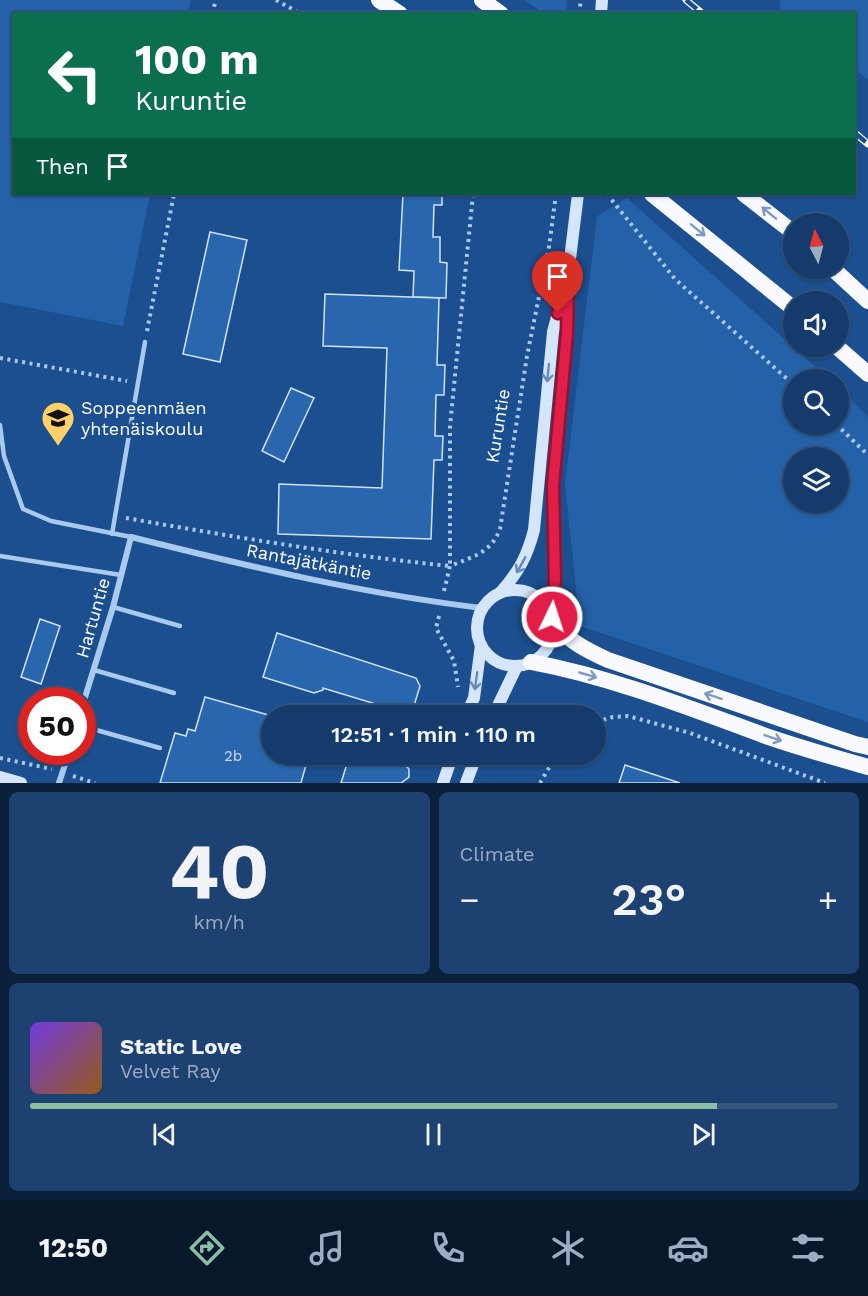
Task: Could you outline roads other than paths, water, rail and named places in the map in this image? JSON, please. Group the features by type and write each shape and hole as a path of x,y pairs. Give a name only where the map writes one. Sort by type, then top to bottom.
{"highway":[{"path":"379,0 397,12"},
{"path":"482,0 498,12"},
{"path":"653,195 783,300"},
{"path":"745,195 783,224"},
{"path":"844,279 868,301"},
{"path":"849,357 868,374"},
{"path":"553,620 563,635 576,645 608,660 868,747"},
{"path":"524,664 567,669 670,700 792,745 868,767"}],"main road":[{"path":"481,645 496,661 524,664 541,656 549,646 553,635 555,579 553,485 567,333 568,275 578,195"},
{"path":"501,592 528,553 534,530 553,332 568,275"},
{"path":"471,705 474,699 481,645 477,623 482,608 490,598 501,592 515,589 529,592 546,604 553,620"},
{"path":"500,705 524,664"},
{"path":"442,783 449,765"},
{"path":"466,783 473,765"},
{"path":"0,777 21,783"}],"street":[{"name":"Hartuntie","path":"88,687 113,607 131,537"},
{"name":"Rantajätkäntie","path":"131,537 246,566 442,603 482,608"},
{"path":"58,783 64,765"}],"lane":[{"path":"112,534 145,342"},
{"path":"0,424 4,456 23,509 51,521 131,537"},
{"path":"0,556 121,575"},
{"path":"113,607 180,626"},
{"path":"94,669 174,693"},
{"path":"96,730 160,748"}],"railway":[{"path":"686,0 701,12"},
{"path":"856,134 868,144"}],"place":[{"name":"Soppeenmäen yhtenäiskoulu","path":"58,447"}]}
